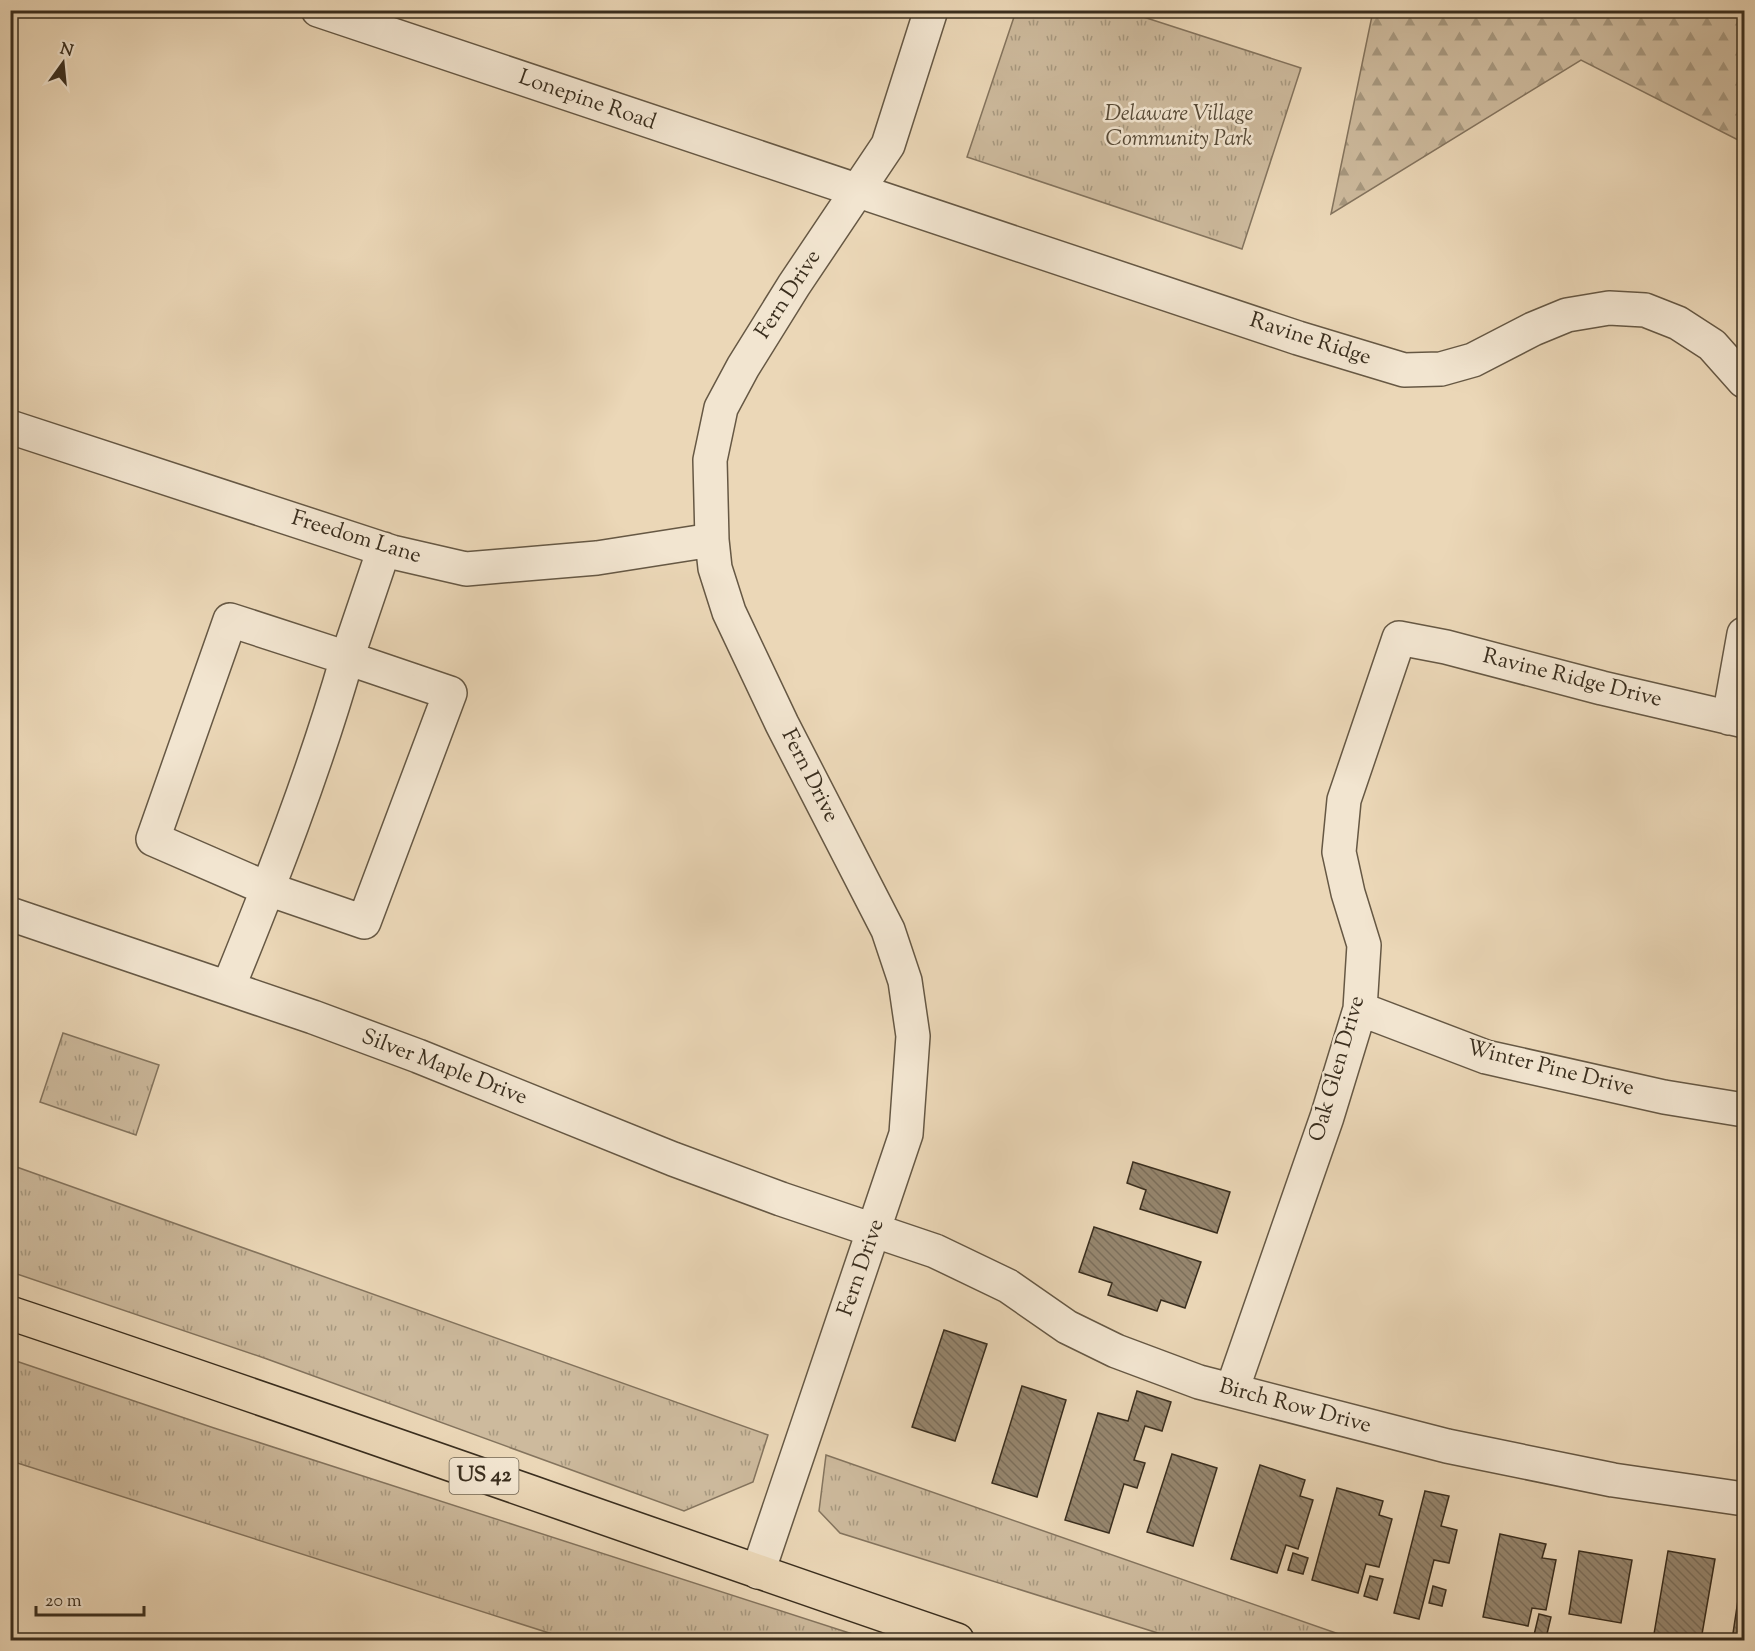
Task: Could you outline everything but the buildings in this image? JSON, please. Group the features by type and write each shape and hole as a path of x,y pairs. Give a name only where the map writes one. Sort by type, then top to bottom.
{"highway":[{"name":"US 42","path":"10,1313 237,1388 957,1641"}],"street":[{"name":"Lonepine Road","path":"318,10 857,191"},
{"name":"Fern Drive","path":"758,1572 906,1134 913,1036 905,981 888,930 782,724 729,612 715,568 710,460 721,408 754,349 888,145 932,10"},
{"name":"Ravine Ridge","path":"857,191 1298,338 1404,370 1441,369 1473,360 1533,328 1567,315 1609,308 1645,310 1678,323 1712,345 1744,381"},
{"name":"Freedom Lane","path":"10,427 384,549 466,569 597,558 712,540"},
{"path":"228,988 268,889 322,739 384,549"},
{"path":"230,620 347,658 450,693 364,922 268,889 153,839 230,620"},
{"path":"1737,719 1744,634"},
{"name":"Ravine Ridge Drive","path":"1399,638 1446,647 1602,688 1737,719"},
{"name":"Oak Glen Drive","path":"1232,1390 1327,1117 1360,1009 1364,945 1348,893 1340,852 1344,800 1399,638"},
{"name":"Silver Maple Drive","path":"10,914 418,1056 737,1183 875,1231"},
{"name":"Winter Pine Drive","path":"1360,1009 1486,1057 1664,1097 1744,1110"},
{"name":"Birch Row Drive","path":"875,1231 934,1251 1008,1286 1067,1327 1116,1351 1199,1382 1447,1446 1613,1480 1744,1499"}],"green space":[{"name":"Delaware Village Community Park","path":"1016,11 1125,11 1301,68 1242,249 967,157"},
{"path":"1373,11 1744,11 1744,143 1581,60 1331,214"},
{"path":"63,1033 159,1065 136,1135 40,1102"},
{"path":"11,1165 768,1435 753,1482 684,1511 267,1359 11,1272"},
{"path":"10,1359 214,1428 871,1640 571,1640 11,1461"},
{"path":"826,1455 1356,1640 1180,1640 840,1533 819,1511"}]}
